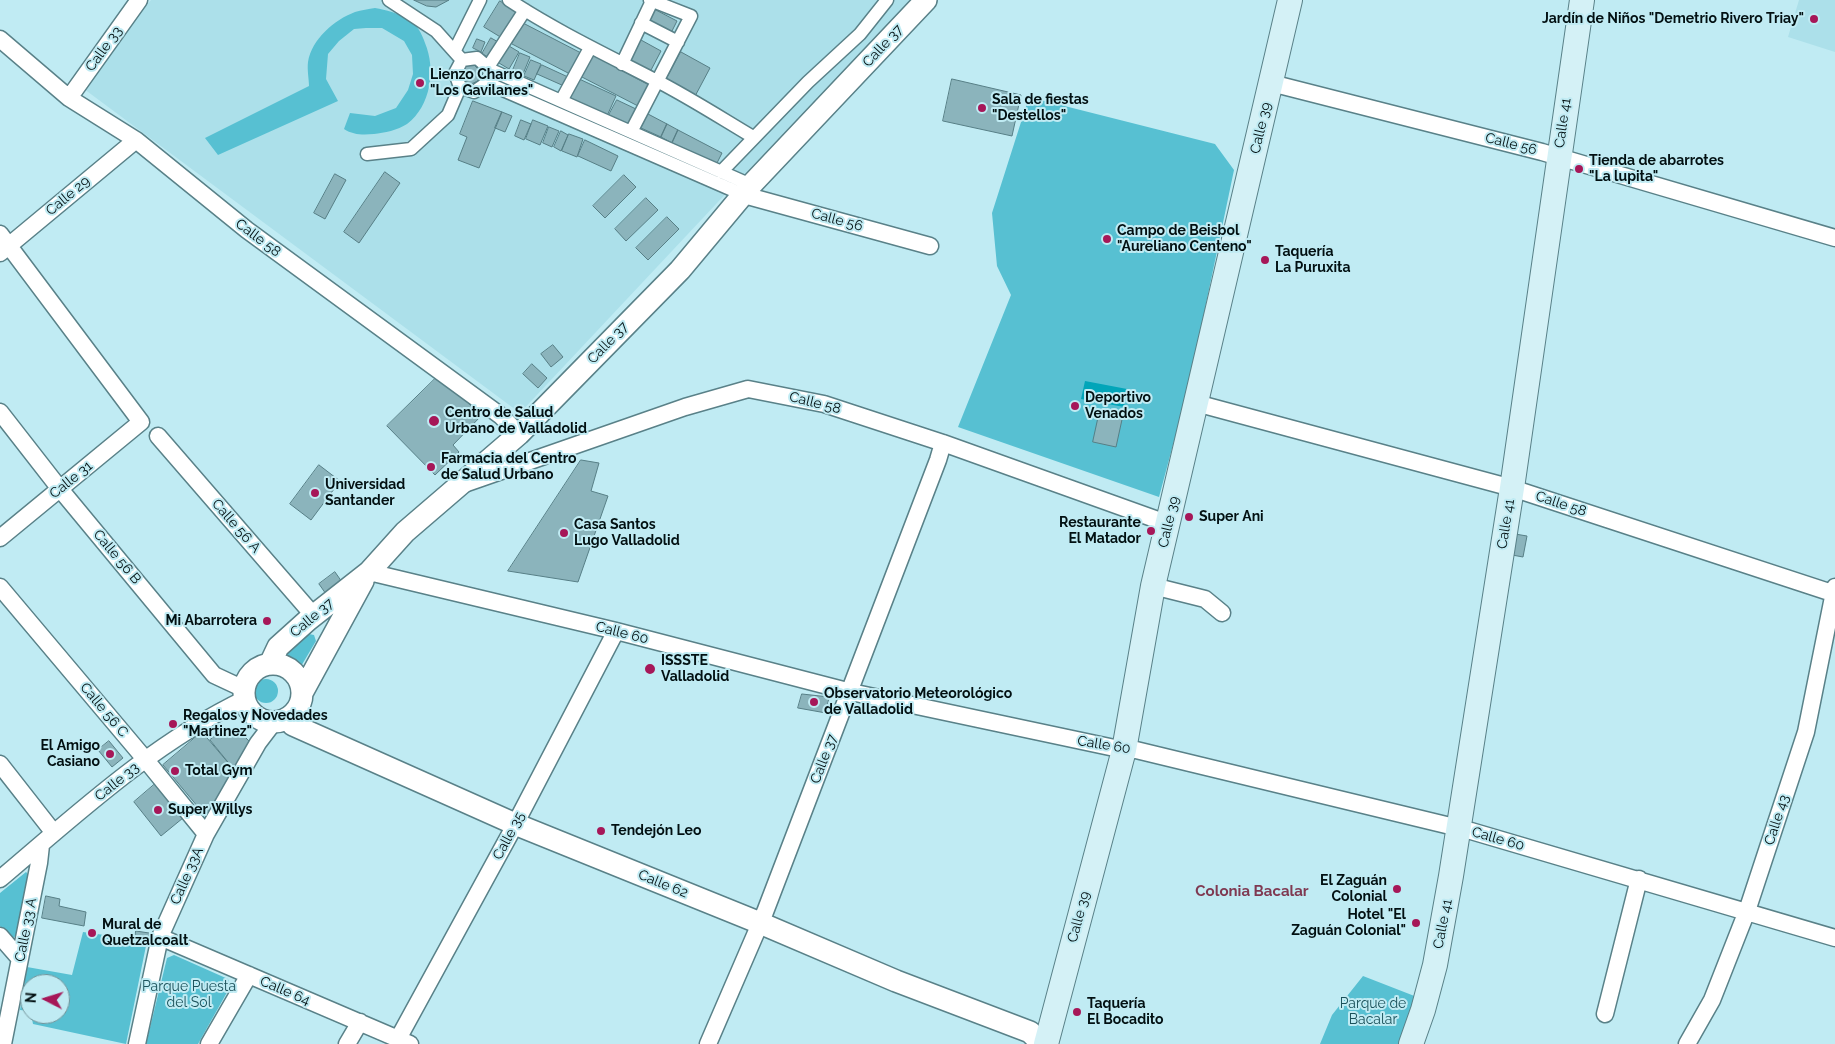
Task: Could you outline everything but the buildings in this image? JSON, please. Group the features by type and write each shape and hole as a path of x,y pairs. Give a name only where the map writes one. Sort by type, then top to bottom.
{"main road":[{"name":"Calle 39","path":"1046,1044 1124,750 1153,586 1290,0"},
{"name":"Calle 41","path":"1412,1044 1435,964 1451,876 1512,488 1582,0"}],"street":[{"name":"Calle 33","path":"69,98 139,0"},
{"path":"389,0 436,31 459,55 477,58 489,68 721,172 748,190"},
{"path":"367,154 411,149 448,115 460,87 455,73 459,55 480,0"},
{"path":"509,0 590,48 658,82 753,137"},
{"path":"622,64 651,0 691,16 631,132"},
{"name":"Calle 37","path":"270,664 278,647 368,572 405,532 519,434 680,270 748,190 926,0"},
{"path":"721,172 808,82 860,34 882,1"},
{"path":"460,87 474,92 486,83 489,68 525,10"},
{"path":"641,23 678,42"},
{"name":"Calle 58","path":"0,39 69,98 136,140 247,230 501,416 519,434"},
{"path":"561,100 590,48"},
{"path":"486,83 748,190"},
{"name":"Calle 56","path":"1271,83 1542,152 1835,238"},
{"name":"Calle 29","path":"3,244 136,140"},
{"name":"Calle 56","path":"748,190 930,246"},
{"name":"Calle 31","path":"0,538 141,422 3,244"},
{"name":"Calle 58","path":"458,486 685,407 748,389 824,404 943,443 1169,524"},
{"name":"Calle 58","path":"1196,403 1512,488 1835,592"},
{"name":"Calle 56 B","path":"0,412 60,489 214,674 244,694"},
{"name":"Calle 56 A","path":"158,436 314,616"},
{"name":"Calle 37","path":"708,1044 760,923 851,692 943,443"},
{"path":"302,693 301,683 289,668 280,664 270,664 261,666 253,672 247,680 244,694 248,708 255,716 264,721 282,719 297,710 302,693 368,572"},
{"name":"Calle 60","path":"368,572 616,631 851,692 1124,750 1136,750 1458,828 1639,879 1835,938"},
{"path":"1153,586 1205,599 1222,613"},
{"name":"Calle 56 C","path":"0,587 206,834"},
{"name":"Calle 43","path":"1687,1044 1712,1000 1747,911 1806,732 1835,592"},
{"name":"Calle 35","path":"404,1041 616,631"},
{"name":"Calle 33","path":"0,879 145,759 244,694"},
{"name":"Calle 62","path":"282,719 515,824 760,923 896,981 1030,1032 1042,1044"},
{"name":"Calle 33A","path":"137,1044 160,937 206,834 258,743 282,719"},
{"path":"0,764 54,833"},
{"name":"Calle 33 A","path":"3,1044 41,845"},
{"path":"1605,1014 1639,879"},
{"path":"0,936 20,959"},
{"name":"Calle 64","path":"160,937 404,1041"},
{"path":"208,1044 249,975"},
{"path":"347,1044 360,1022"}],"shaded area":[{"path":"151,0 913,0 733,186 520,413 80,86"},
{"name":"Jardín de Niños \"Demetrio Rivero Triay\"","path":"1799,0 1835,0 1835,52 1788,37"},
{"path":"1085,381 1127,389 1124,407 1081,399"}],"green space":[{"name":"Lienzo Charro \"Los Gavilanes\"","path":"375,8 400,15 417,26 428,53 430,75 426,97 415,116 407,124 395,130 370,134 358,134 344,129 350,113 375,116 396,108 408,90 413,74 412,55 404,41 382,28 354,29 339,41 328,54 326,79 338,101 218,155 205,138 309,86 308,62 310,54 319,38 339,20 357,11"},
{"name":"Campo de Beisbol \"Aureliano Centeno\"","path":"1029,97 1215,144 1234,170 1189,385 1159,497 958,427 1011,295 997,266 992,213"},
{"path":"314,635 316,641 297,673 280,657 303,636"},
{"path":"266,679 275,682 278,691 275,700 266,703 257,700 254,691 257,682"},
{"path":"26,872 28,874 16,936 10,939 0,926 0,893"},
{"name":"Parque Puesta del Sol","path":"83,932 147,941 126,1044 33,1024 70,1024 70,975 72,975"},
{"name":"Parque Puesta del Sol","path":"174,955 228,979 230,987 198,1044 146,1044 167,958"},
{"name":"Parque Puesta del Sol","path":"27,967 66,974 26,974"},
{"name":"Parque de Bacalar","path":"1363,976 1417,997 1399,1044 1320,1044 1332,1015"}],"place":[{"name":"Jardín de Niños \"Demetrio Rivero Triay\"","path":"1814,19"},
{"name":"Lienzo Charro \"Los Gavilanes\"","path":"420,83"},
{"name":"Sala de fiestas \"Destellos\"","path":"982,108"},
{"name":"Tienda de abarrotes \"La lupita\"","path":"1579,169"},
{"name":"Campo de Beisbol \"Aureliano Centeno\"","path":"1107,239"},
{"name":"Taquería La Puruxita","path":"1265,260"},
{"name":"Deportivo Venados","path":"1075,406"},
{"name":"Centro de Salud Urbano de Valladolid","path":"434,421"},
{"name":"Farmacia del Centro de Salud Urbano","path":"431,467"},
{"name":"Universidad Santander","path":"315,493"},
{"name":"Super Ani","path":"1189,517"},
{"name":"Restaurante El Matador","path":"1151,531"},
{"name":"Casa Santos Lugo Valladolid","path":"564,533"},
{"name":"Mi Abarrotera","path":"267,621"},
{"name":"ISSSTE Valladolid","path":"650,669"},
{"name":"Observatorio Meteorológico de Valladolid","path":"814,702"},
{"name":"Regalos y Novedades \"Martinez\"","path":"173,724"},
{"name":"El Amigo Casiano","path":"110,754"},
{"name":"Total Gym","path":"175,771"},
{"name":"Super Willys","path":"158,810"},
{"name":"Tendejón Leo","path":"601,831"},
{"name":"El Zaguán Colonial","path":"1397,889"},
{"name":"Hotel \"El Zaguán Colonial\"","path":"1416,923"},
{"name":"Mural de Quetzalcoalt","path":"92,933"},
{"name":"Taquería El Bocadito","path":"1077,1012"}],"district":[{"name":"Colonia Bacalar","path":"1252,891"}]}
